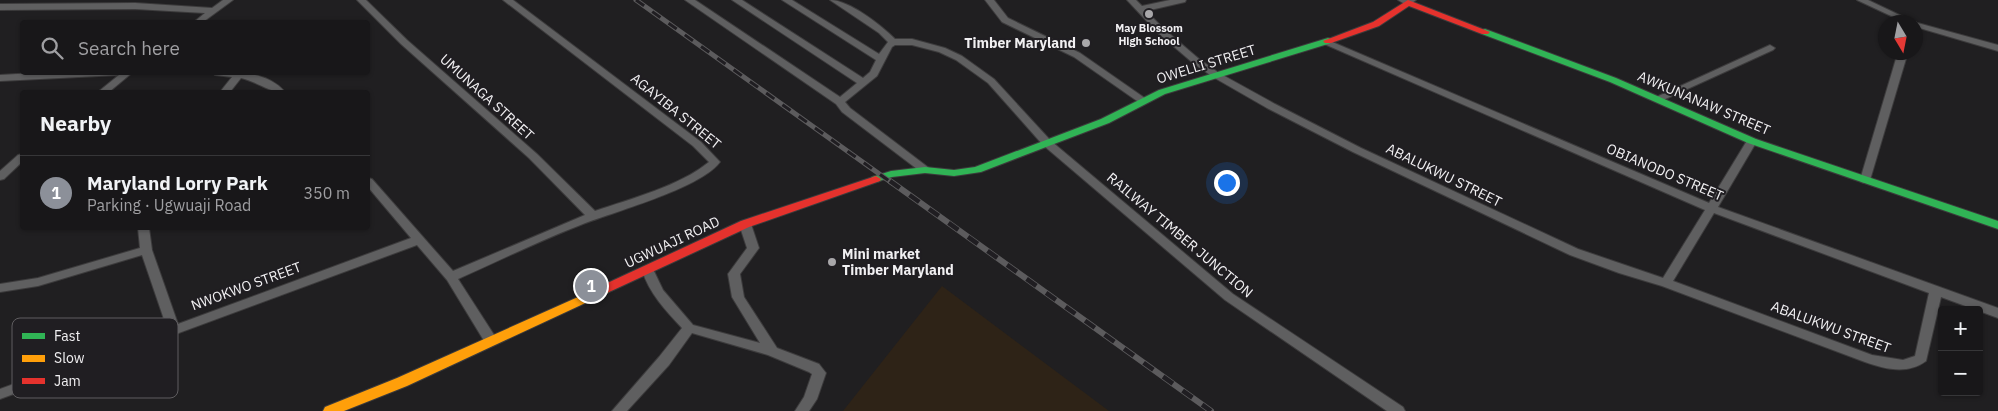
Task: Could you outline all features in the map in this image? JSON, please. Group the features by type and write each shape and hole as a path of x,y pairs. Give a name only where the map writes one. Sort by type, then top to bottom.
{"street":[{"path":"35,8 43,0"},
{"path":"201,20 229,0"},
{"name":"UMUNAGA STREET","path":"361,0 404,42 532,156 593,216"},
{"name":"AGAYIBA STREET","path":"451,276 593,216 626,206 714,165 715,160 507,0"},
{"path":"689,0 840,102 846,110 925,170"},
{"path":"736,0 864,83"},
{"path":"786,0 882,60"},
{"path":"834,0 882,30 893,42 888,46 874,74 840,102"},
{"path":"989,0 1005,20 1077,56 1144,101"},
{"name":"ABALUKWU STREET","path":"1131,0 1161,31 1216,75 1357,150 1594,261 1666,283 1870,359 1900,366 1916,363 1921,358 1936,290"},
{"path":"1141,9 1182,0"},
{"path":"1861,0 1894,15"},
{"name":"OWELLI STREET","path":"925,170 954,173 978,170 1105,121 1173,88 1327,43 1376,24 1407,1"},
{"name":"AWKUNANAW STREET","path":"1407,1 1561,60 1657,99 1752,141 1998,225"},
{"path":"0,7 35,8 139,3 213,11"},
{"path":"1923,26 1998,48"},
{"name":"RAILWAY TIMBER JUNCTION","path":"893,42 912,42 942,50 966,63 991,81 1047,143 1229,298 1398,411"},
{"name":"OBIANODO STREET","path":"1327,43 1711,208 1998,313"},
{"path":"1657,99 1770,48"},
{"path":"1865,180 1901,60"},
{"path":"0,78 60,75"},
{"path":"106,90 125,75"},
{"path":"227,90 238,75"},
{"path":"242,75 267,82 277,90"},
{"path":"1666,283 1752,141"},
{"path":"0,177 20,159"},
{"name":"UGWUAJI ROAD","path":"330,411 402,382 744,224 882,177 925,170"},
{"path":"370,183 451,276 491,341"},
{"path":"744,224 753,248 734,274 738,297 772,351"},
{"path":"143,230 146,250 170,318"},
{"name":"NWOKWO STREET","path":"178,326 418,240"},
{"path":"0,288 38,282 146,250"},
{"path":"648,270 649,276 659,291 689,328 772,351 814,368 820,373 810,399 802,411"},
{"path":"619,411 664,361 689,328"},
{"name":"NWOKWO STREET","path":"0,394 12,389"}],"shaded area":[{"path":"942,286 1109,411 843,411"}],"railway":[{"path":"636,0 892,183"},
{"path":"890,181 1211,411"}],"traffic: fast":[{"path":"1485,32 1613,80 1752,141 1998,225"},
{"path":"876,179 891,174 925,170 954,173 977,170 1105,121 1162,92 1328,41"}],"traffic: slow":[{"path":"330,411 402,382 605,289"}],"traffic: jam":[{"path":"1328,41 1376,24 1408,3 1485,32"},
{"path":"605,289 745,224 876,179"}],"place":[{"name":"May Blossom High School","path":"1149,14"},
{"name":"Timber Maryland","path":"1086,43"},
{"name":"Mini market Timber Maryland","path":"832,262"},
{"name":"Maryland Lorry Park","path":"591,286"}]}
